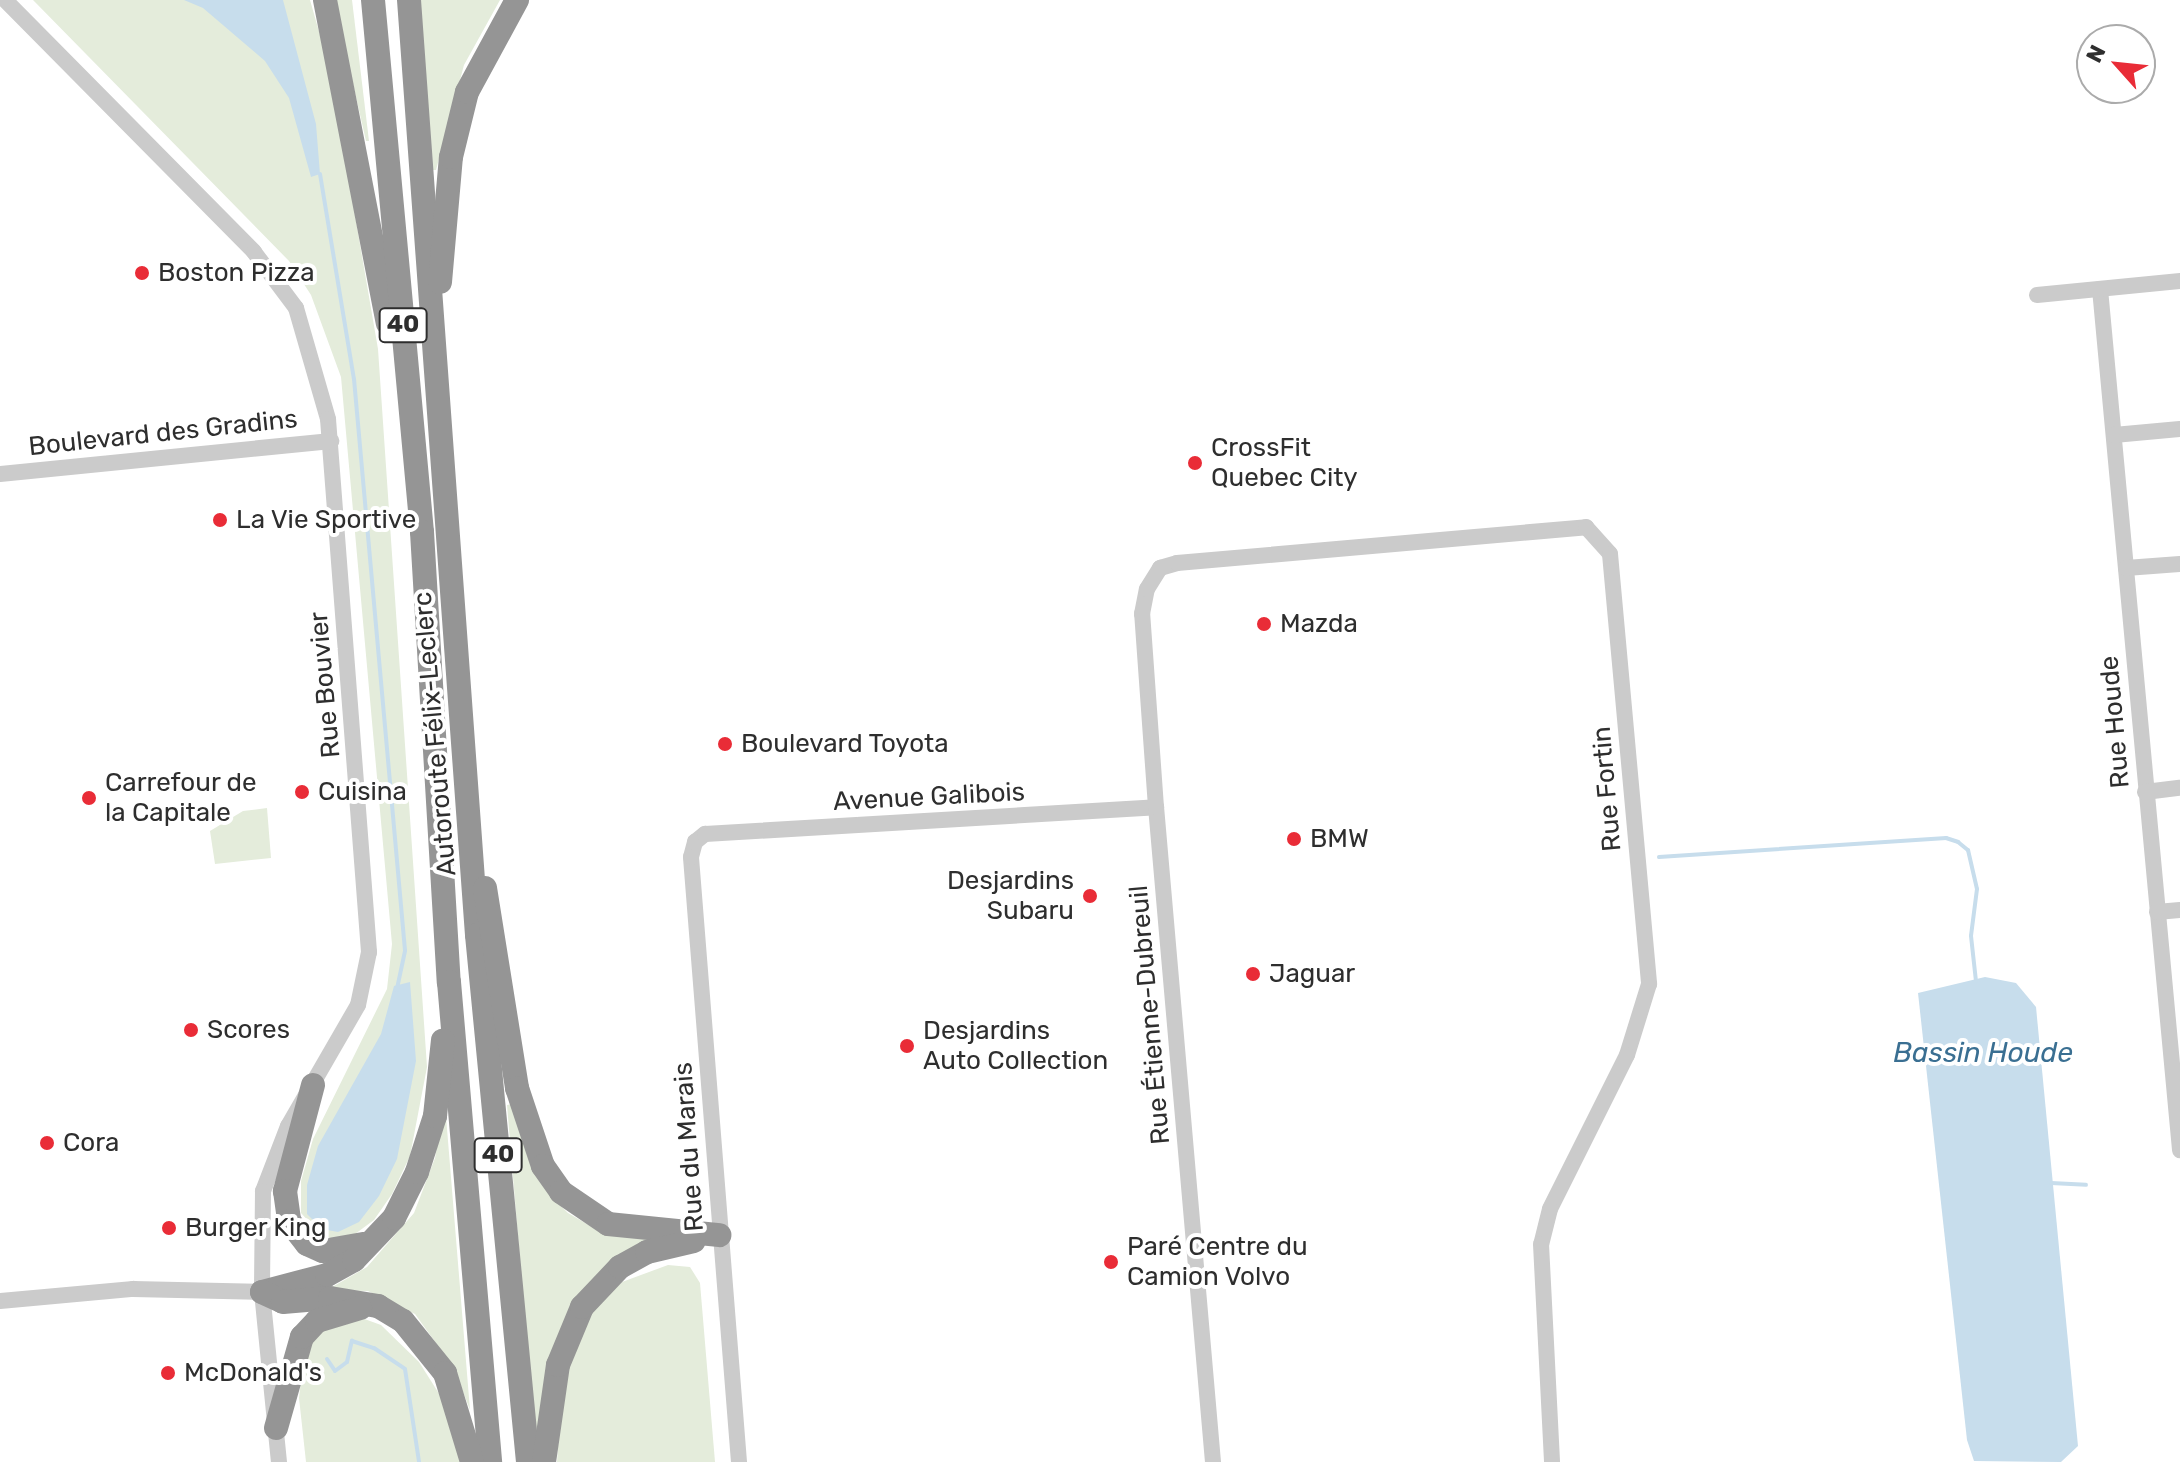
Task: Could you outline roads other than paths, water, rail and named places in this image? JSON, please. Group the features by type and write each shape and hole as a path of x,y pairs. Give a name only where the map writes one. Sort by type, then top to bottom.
{"highway":[{"path":"325,0 386,302 428,651"},
{"name":"Autoroute Félix-Leclerc","path":"373,0 422,532 449,982 490,1462"},
{"name":"Autoroute Félix-Leclerc","path":"409,0 428,318 475,847 477,935 528,1462"},
{"path":"428,318 440,296 451,157 467,92 517,0"},
{"path":"475,847 494,923 517,1088 543,1166 561,1192 608,1224 719,1235"},
{"path":"262,1292 327,1275 374,1241 394,1218 417,1172 435,1116 449,982"},
{"path":"313,1085 285,1191 289,1221 307,1244 323,1251 374,1241"},
{"path":"544,1462 558,1365 570,1330 596,1287 647,1252 719,1235"},
{"path":"262,1292 283,1302 330,1298 378,1306 416,1333 445,1373 472,1462"},
{"path":"276,1428 292,1362 308,1329 335,1312 378,1306"}],"street":[{"name":"Rue Bouvier","path":"5,0 254,252 296,308 320,378 331,441 369,952 358,1005 275,1151 263,1191 262,1292 279,1462"},
{"path":"2037,295 2180,281"},
{"name":"Rue Houde","path":"2100,289 2180,1150"},
{"path":"2114,435 2180,429"},
{"name":"Boulevard des Gradins","path":"0,474 331,441"},
{"name":"Rue Fortin","path":"1160,568 1310,548 1586,527 1610,554 1649,984 1627,1055 1550,1209 1541,1244 1552,1462"},
{"path":"2126,568 2180,564"},
{"name":"Rue Étienne-Dubreuil","path":"1160,568 1147,589 1142,614 1213,1462"},
{"path":"2145,792 2180,788"},
{"name":"Avenue Galibois","path":"705,834 1156,807"},
{"name":"Rue du Marais","path":"705,834 695,842 691,857 739,1462"},
{"path":"2157,912 2180,910"},
{"path":"0,1301 126,1289 262,1292"}],"water":[{"path":"184,0 283,0 316,124 320,174 311,177 289,98 265,61 203,8"},
{"name":"Bassin Houde","path":"1985,977 2016,983 2036,1007 2078,1446 2061,1462 1974,1461 1967,1440 1918,993"},
{"path":"410,982 416,1061 397,1159 379,1196 359,1222 338,1232 322,1229 307,1214 307,1185 318,1146 381,1034 394,986"}],"waterway":[{"path":"320,174 354,379 405,951 397,990"},
{"path":"1659,857 1946,838 1958,842 1968,850 1977,889 1971,936 1976,981"},
{"path":"2051,1183 2086,1185"},
{"path":"327,1359 335,1371 347,1362 352,1341 374,1348 405,1369 419,1462"}],"place":[{"name":"Boston Pizza","path":"142,273"},
{"name":"CrossFit Quebec City","path":"1195,463"},
{"name":"La Vie Sportive","path":"220,520"},
{"name":"Mazda","path":"1264,624"},
{"name":"Boulevard Toyota","path":"725,744"},
{"name":"Cuisina","path":"302,792"},
{"name":"Carrefour de la Capitale","path":"89,798"},
{"name":"BMW","path":"1294,839"},
{"name":"Desjardins Subaru","path":"1090,896"},
{"name":"Jaguar","path":"1253,974"},
{"name":"Scores","path":"191,1030"},
{"name":"Desjardins Auto Collection","path":"907,1046"},
{"name":"Cora","path":"47,1143"},
{"name":"Burger King","path":"169,1228"},
{"name":"Paré Centre du Camion Volvo","path":"1111,1262"},
{"name":"McDonald's","path":"168,1373"}]}
